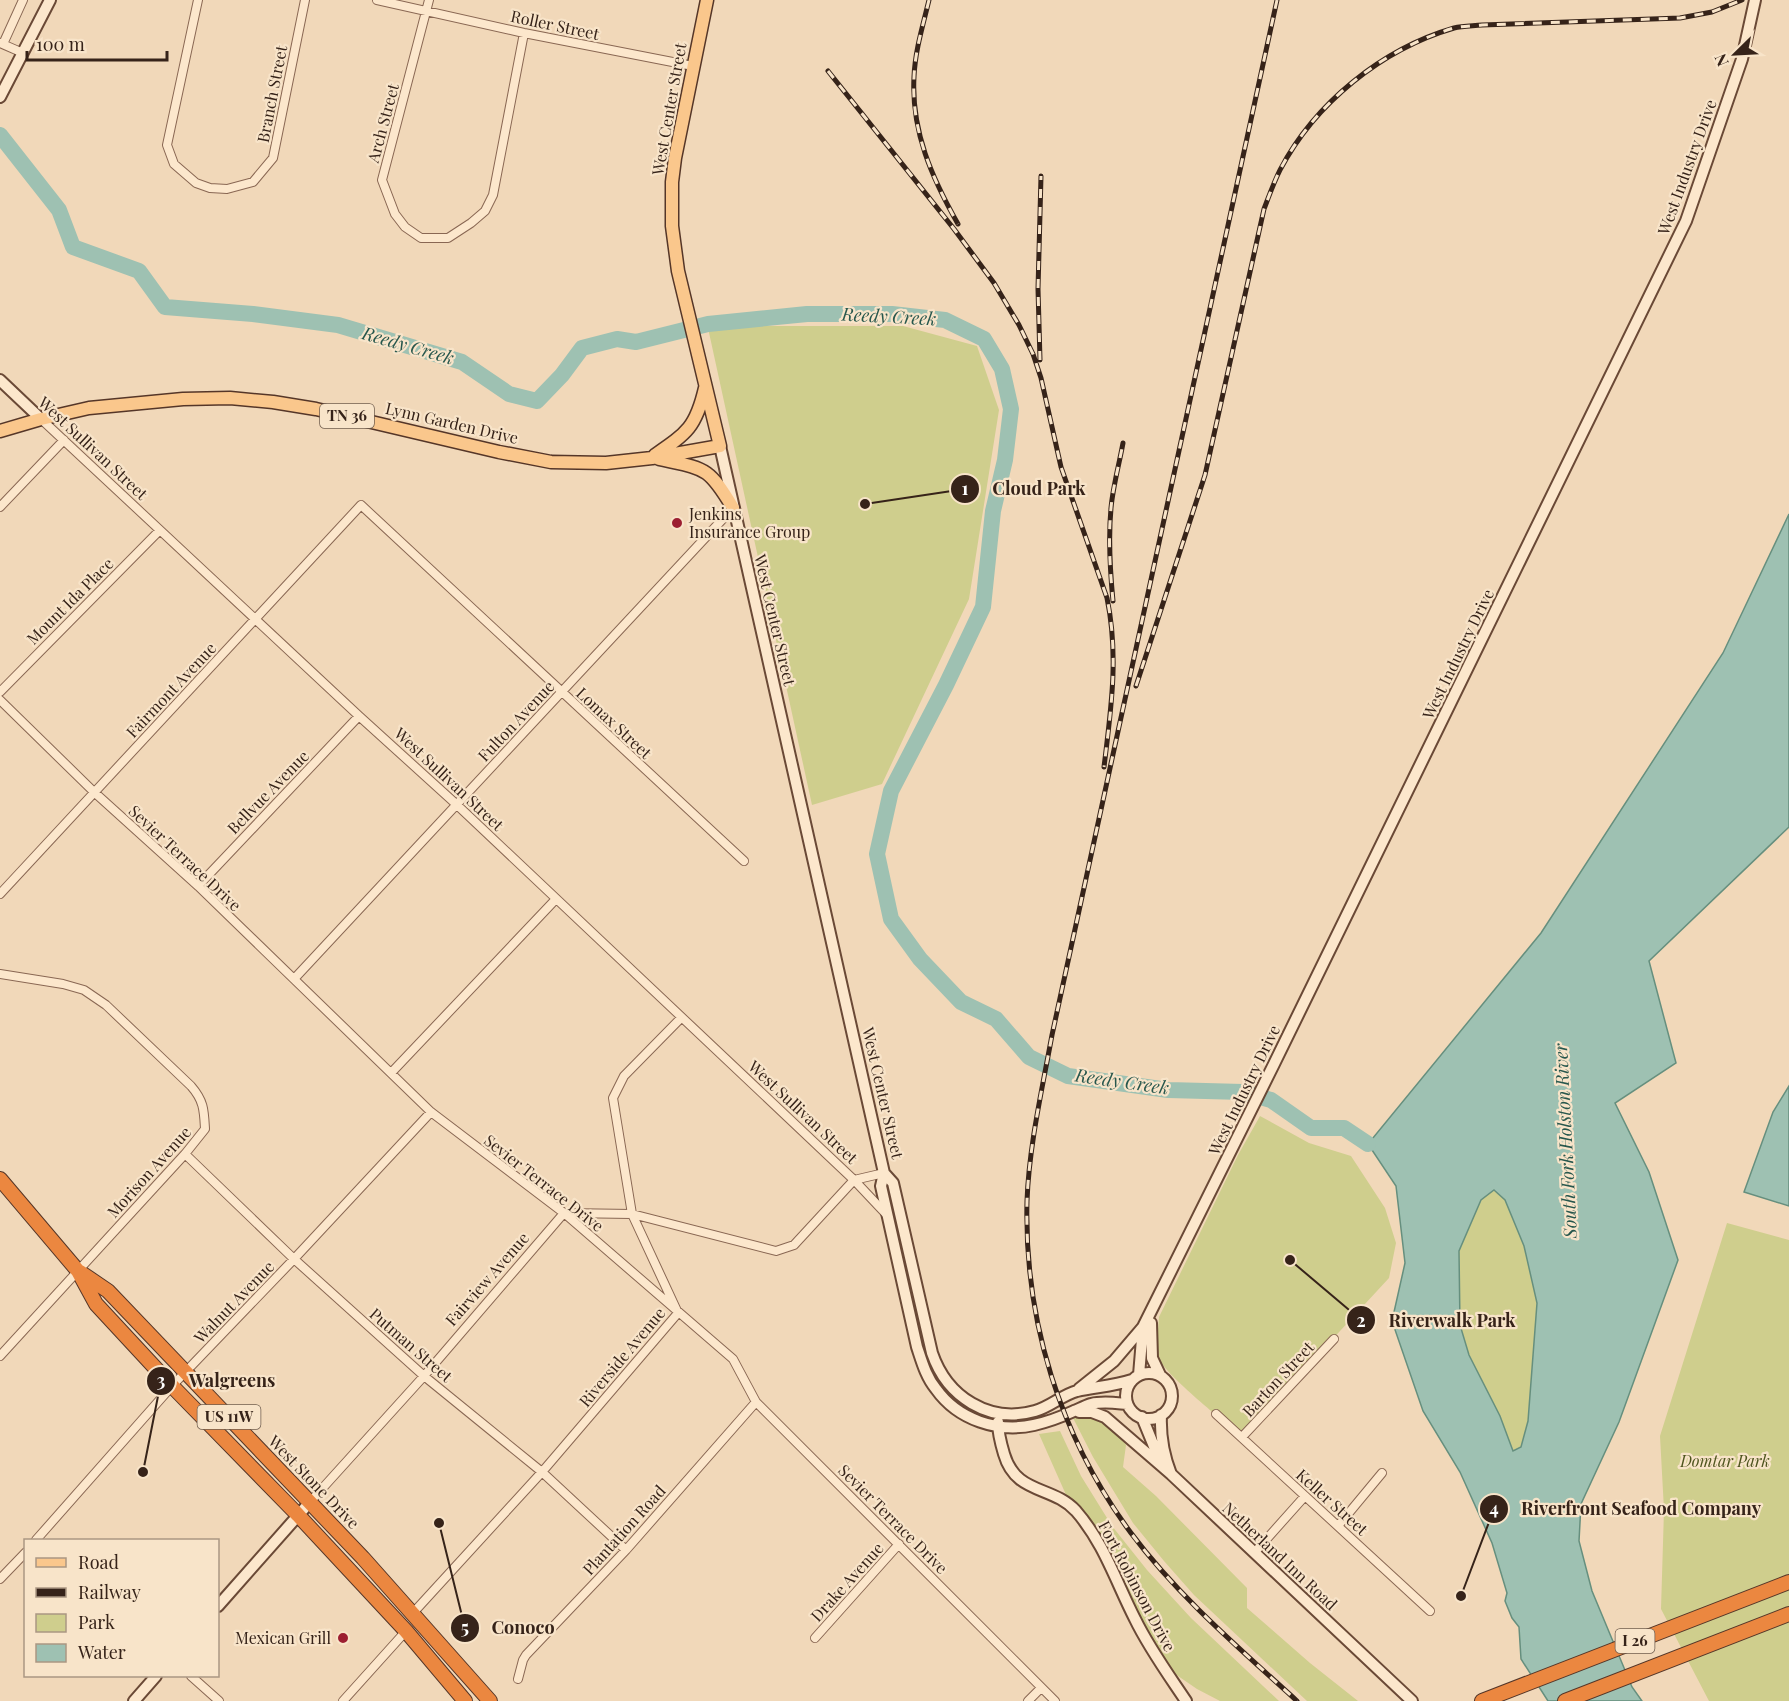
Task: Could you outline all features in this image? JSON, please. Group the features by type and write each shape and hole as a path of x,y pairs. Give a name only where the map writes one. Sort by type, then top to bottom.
{"highway":[{"name":"West Stone Drive","path":"0,1179 78,1271 96,1304 406,1631 465,1701"},
{"name":"West Stone Drive","path":"78,1271 108,1291 186,1372 413,1613 489,1701"},
{"path":"350,1572 368,1578 400,1612 413,1613"},
{"name":"I 26","path":"1482,1701 1789,1582"},
{"name":"I 26","path":"1565,1701 1789,1614"},
{"path":"406,1631 422,1634 477,1696 489,1701"}],"main road":[{"path":"0,97 50,0"},
{"name":"West Center Street","path":"707,0 672,182 672,226 678,271 706,382 884,1173 881,1186 917,1347 925,1371 935,1389 951,1406 977,1421 998,1427 1015,1428 1035,1425 1090,1404 1102,1402 1128,1404"},
{"name":"West Industry Drive","path":"1135,1377 1143,1328 1153,1307 1686,221 1742,58 1755,0"},
{"name":"West Sullivan Street","path":"0,380 41,419"},
{"path":"652,458 688,430 700,408 706,382"},
{"name":"Lynn Garden Drive","path":"0,431 89,408 136,402 230,398 316,409 551,462 606,463 652,458 720,446"},
{"path":"652,458 700,468 719,484 733,508"},
{"name":"West Center Street","path":"884,1173 893,1183 937,1367 943,1378 964,1398 980,1407 999,1413 1016,1414 1036,1411 1076,1392 1114,1385 1135,1377"},
{"name":"West Industry Drive","path":"1153,1307 1150,1329 1152,1358 1160,1375"},
{"path":"1076,1392 1114,1361 1143,1328"},
{"path":"1147,1372 1160,1375 1169,1383 1172,1391 1169,1408 1152,1419 1132,1412 1126,1396 1127,1388 1135,1377 1147,1372"},
{"path":"1072,1412 1092,1412 1105,1417 1167,1471"},
{"name":"Fort Robinson Drive","path":"999,1413 998,1427 1007,1465 1017,1478 1071,1506 1084,1520 1104,1553 1147,1642 1186,1701"},
{"name":"Netherland Inn Road","path":"1161,1415 1161,1442 1167,1471"},
{"name":"Netherland Inn Road","path":"1142,1417 1167,1471 1412,1701"},
{"name":"Fairview Avenue","path":"219,1605 310,1502"},
{"path":"134,1701 155,1677"}],"street":[{"path":"23,0 1,44 23,53"},
{"name":"Branch Street","path":"198,0 167,145 174,164 196,183 210,188 227,189 253,182 273,158 305,0"},
{"name":"Roller Street","path":"376,0 524,33 693,66"},
{"name":"Arch Street","path":"429,0 382,180 395,214 405,227 421,238 448,238 471,224 485,211 493,195 524,33"},
{"name":"West Sullivan Street","path":"41,419 359,717 456,804 854,1180 884,1173"},
{"path":"0,507 64,440"},
{"name":"Fairmont Avenue","path":"0,894 361,505"},
{"name":"Lomax Street","path":"361,505 744,861"},
{"name":"Fulton Avenue","path":"294,979 733,508"},
{"name":"Mount Ida Place","path":"0,692 160,530"},
{"name":"Sevier Terrace Drive","path":"0,700 94,792 198,886 430,1112 564,1213 733,1359 756,1402 1055,1701"},
{"name":"Bellvue Avenue","path":"198,886 359,717"},
{"path":"391,1073 556,899"},
{"name":"Morison Avenue","path":"0,974 63,984 84,990 106,1005 200,1097 204,1110 205,1129 185,1154 0,1356"},
{"name":"Riverside Avenue","path":"413,1613 542,1472 678,1313 632,1214 613,1098 624,1076 681,1018"},
{"name":"Walnut Avenue","path":"37,1539 172,1386 430,1112"},
{"name":"Putman Street","path":"185,1154 294,1259 424,1376 542,1472 626,1550"},
{"path":"564,1213 632,1214 776,1251 794,1245 854,1180 888,1216"},
{"name":"Fairview Avenue","path":"310,1502 424,1376 564,1213"},
{"name":"Barton Street","path":"1242,1437 1334,1339"},
{"name":"Plantation Road","path":"518,1679 526,1655 626,1550 756,1402"},
{"name":"Keller Street","path":"1216,1414 1430,1611"},
{"path":"1338,1526 1382,1473"},
{"path":"1255,1552 1305,1496"},
{"name":"Drake Avenue","path":"815,1638 898,1544"},
{"path":"0,1579 24,1554"},
{"path":"348,1699 406,1631"},
{"path":"192,1677 219,1701"},
{"path":"1028,1701 1041,1688"}],"green space":[{"path":"903,326 977,346 999,410 969,599 882,784 812,805 708,328"},
{"path":"1260,1116 1309,1143 1351,1156 1385,1208 1396,1243 1389,1278 1242,1437 1184,1387 1165,1367 1160,1360 1158,1333 1159,1317 1238,1155"},
{"path":"1494,1190 1505,1200 1524,1246 1537,1303 1528,1421 1521,1447 1513,1451 1500,1416 1469,1355 1460,1325 1459,1251 1481,1200"},
{"name":"Domtar Park","path":"1727,1223 1789,1240 1789,1701 1709,1701 1661,1609 1664,1510 1660,1436"},
{"path":"1071,1414 1105,1417 1126,1445 1123,1467 1156,1496 1247,1588 1247,1608 1358,1701 1307,1701 1194,1595 1133,1523 1093,1457"},
{"path":"1060,1431 1081,1476 1112,1526 1147,1570 1191,1618 1279,1701 1220,1701 1197,1689 1162,1665 1115,1573 1071,1506 1039,1434"}],"water":[{"name":"South Fork Holston River","path":"1789,514 1789,827 1649,961 1676,1063 1615,1103 1649,1172 1678,1260 1619,1422 1581,1504 1579,1541 1592,1591 1632,1687 1642,1701 1548,1701 1521,1659 1519,1627 1512,1618 1505,1601 1507,1593 1492,1543 1460,1472 1423,1411 1392,1321 1405,1263 1396,1186 1368,1144 1541,933 1723,653","holes":["1494,1190 1505,1200 1524,1246 1537,1303 1528,1421 1521,1447 1513,1451 1500,1416 1469,1355 1460,1325 1459,1251 1481,1200"]},
{"path":"1789,1086 1789,1206 1744,1192 1773,1112"}],"waterway":[{"name":"Reedy Creek","path":"0,135 59,210 73,247 139,271 165,307 253,314 338,325 462,362 509,394 537,401 562,375 582,348 617,339 636,342 708,324 807,314 892,314 945,320 984,339 1002,369 1011,409 1005,460 993,511 983,607 891,791 877,854 891,919 920,959 961,1002 996,1019 1029,1057 1068,1076 1168,1090 1243,1092 1271,1100 1311,1128 1344,1128 1368,1144"}],"railway":[{"path":"929,0 915,67 916,116 925,154 958,224"},
{"path":"1277,0 1052,1035 1033,1139 1027,1201 1032,1290 1040,1333 1051,1376 1084,1457 1106,1496 1149,1556 1210,1621 1297,1701"},
{"path":"1136,686 1205,475 1264,209 1280,170 1312,122 1331,101 1377,64 1427,37 1454,28 1680,18 1712,12 1742,0"},
{"path":"828,71 994,283 1033,354 1041,378 1061,467 1107,598 1111,620 1113,662 1104,767"},
{"path":"1040,360 1038,289 1041,176"},
{"path":"1113,601 1110,520 1123,443"}],"place":[{"name":"Cloud Park","path":"865,504"},
{"name":"Jenkins Insurance Group","path":"677,523"},
{"name":"Riverwalk Park","path":"1290,1260"},
{"name":"Walgreens","path":"143,1472"},
{"name":"Conoco","path":"439,1523"},
{"name":"Riverfront Seafood Company","path":"1461,1596"},
{"name":"Mexican Grill","path":"343,1638"}]}
